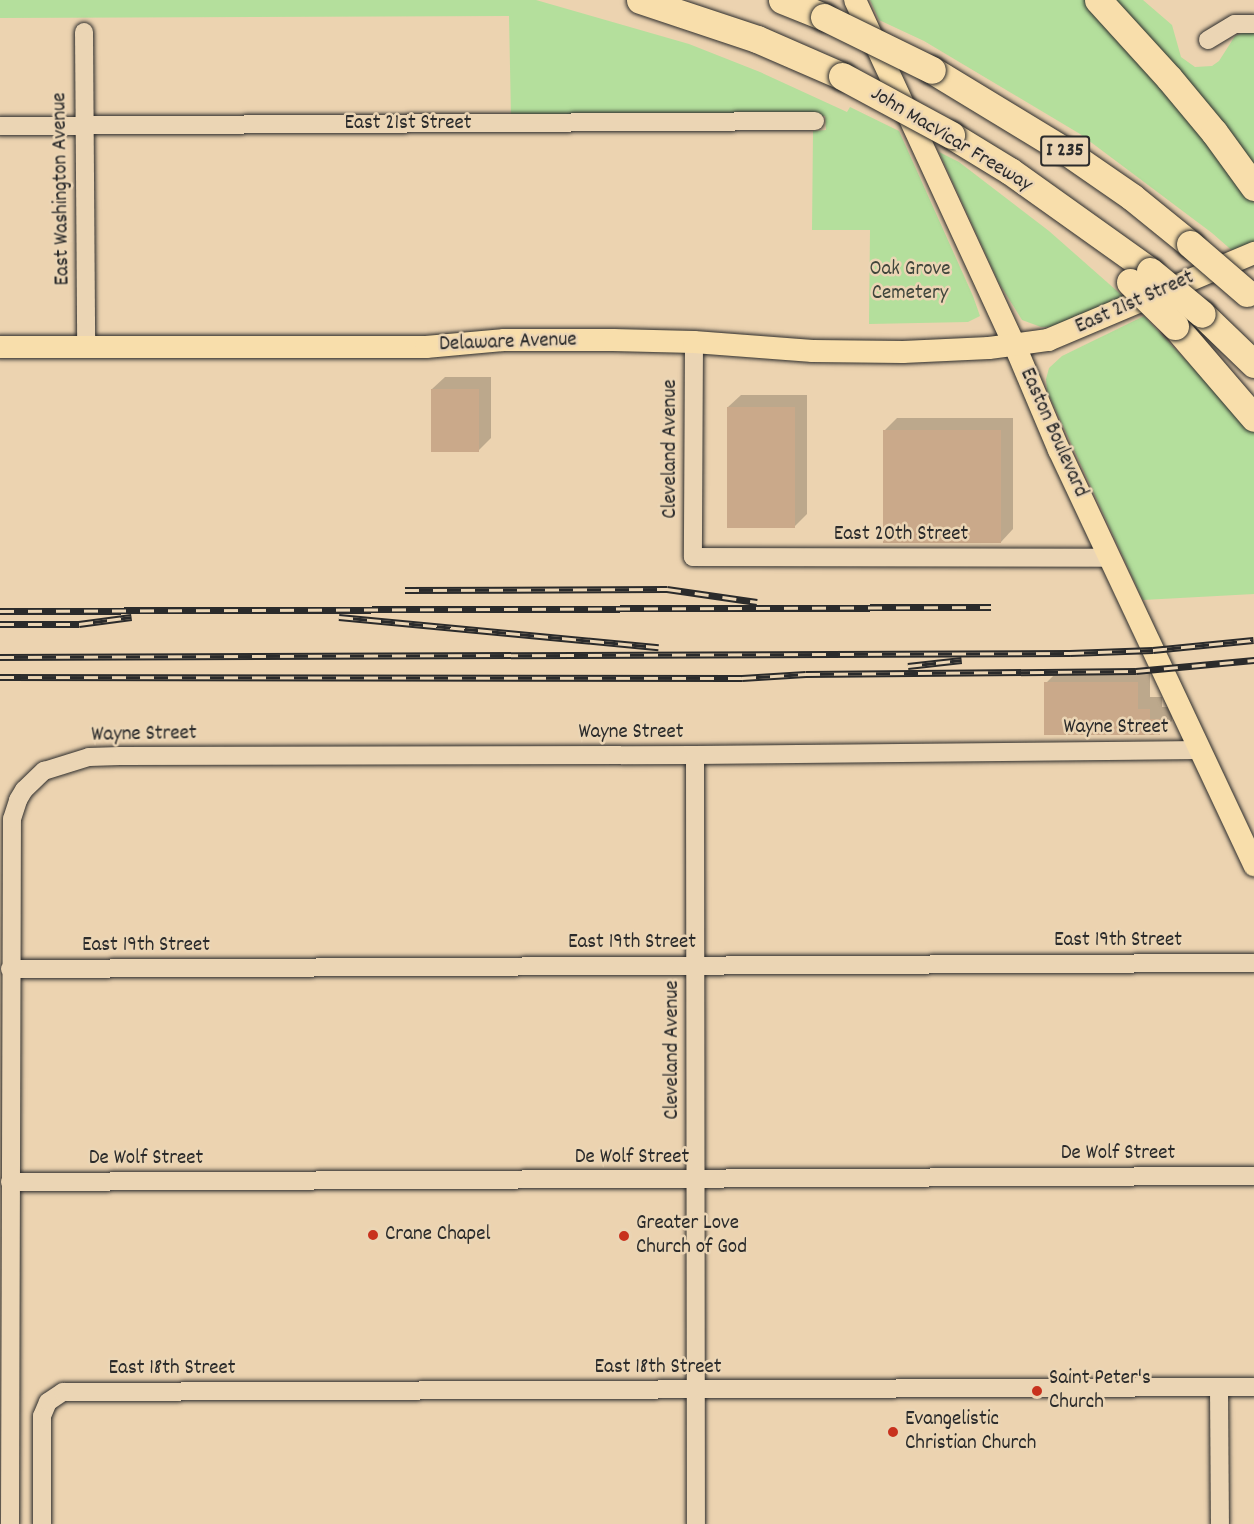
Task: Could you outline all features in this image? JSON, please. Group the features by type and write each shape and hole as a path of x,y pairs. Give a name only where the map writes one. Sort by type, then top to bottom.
{"highway":[{"name":"John MacVicar Freeway","path":"640,0 757,39 842,76 951,135 1010,171 1140,276"},
{"name":"I 235","path":"782,0 824,17 932,70 1067,152 1132,197 1251,296"},
{"path":"1098,0 1169,78 1214,132 1254,187"},
{"path":"1140,276 1202,314 1254,364"},
{"path":"1140,276 1175,326 1254,417"}],"main road":[{"name":"Easton Boulevard","path":"855,0 1015,346 1059,450 1254,865"},
{"name":"East 21st Street","path":"1015,346 1048,340 1254,253"},
{"name":"Delaware Avenue","path":"0,347 426,347 504,340 694,342 813,351 881,352 954,351 1015,346"}],"street":[{"path":"1208,40 1235,24 1254,24"},
{"name":"East Washington Avenue","path":"84,32 86,347"},
{"name":"East 21st Street","path":"0,126 815,121"},
{"name":"Cleveland Avenue","path":"693,557 694,342"},
{"name":"East 20th Street","path":"693,557 1110,558"},
{"name":"Wayne Street","path":"10,969 12,819 18,800 29,784 44,771 89,757 695,755 1200,750"},
{"name":"Cleveland Avenue","path":"695,755 696,1524"},
{"name":"East 19th Street","path":"10,969 1254,963"},
{"path":"10,969 10,1182 5,1242 5,1433 10,1524"},
{"name":"De Wolf Street","path":"10,1182 1254,1176"},
{"name":"East 18th Street","path":"42,1524 42,1416 48,1402 63,1392 1254,1387"},
{"path":"1219,1388 1220,1524"}],"green space":[{"name":"Oak Grove Cemetery","path":"0,0 536,0 689,44 760,72 847,112 850,107 899,131 980,316 968,322 869,324 870,230 812,230 813,131 826,130 825,116 511,118 509,16 0,18"},
{"path":"870,0 1086,0 1208,140 1254,203 1254,246 1236,254 1212,233 1080,134 924,41 879,20"},
{"path":"1113,0 1143,0 1172,25 1181,57 1195,67 1212,66 1219,61 1235,36 1242,33 1254,33 1254,167"},
{"path":"939,152 959,162 1049,231 1125,298 1057,327 1041,327 1022,320 999,283"},
{"path":"1144,316 1254,432 1254,594 1143,600 1047,391 1046,379 1049,368 1062,356"}],"building":[{"path":"431,389 479,389 479,452 431,452"},
{"path":"727,407 795,407 795,528 727,528"},
{"path":"883,430 1001,430 1001,543 883,543"},
{"path":"1044,682 1138,682 1138,709 1150,709 1150,719 1160,719 1160,735 1044,735"}],"railway":[{"path":"405,590 667,589 757,602"},
{"path":"0,611 991,607"},
{"path":"0,624 79,624 132,617"},
{"path":"339,617 659,647"},
{"path":"0,657 1070,653 1153,650 1254,640"},
{"path":"908,666 962,660"},
{"path":"0,677 742,678 806,674 1136,671 1254,660"}],"place":[{"name":"Crane Chapel","path":"373,1235"},
{"name":"Greater Love Church of God","path":"624,1236"},
{"name":"Saint Peter's Church","path":"1037,1391"},
{"name":"Evangelistic Christian Church","path":"893,1432"}]}
